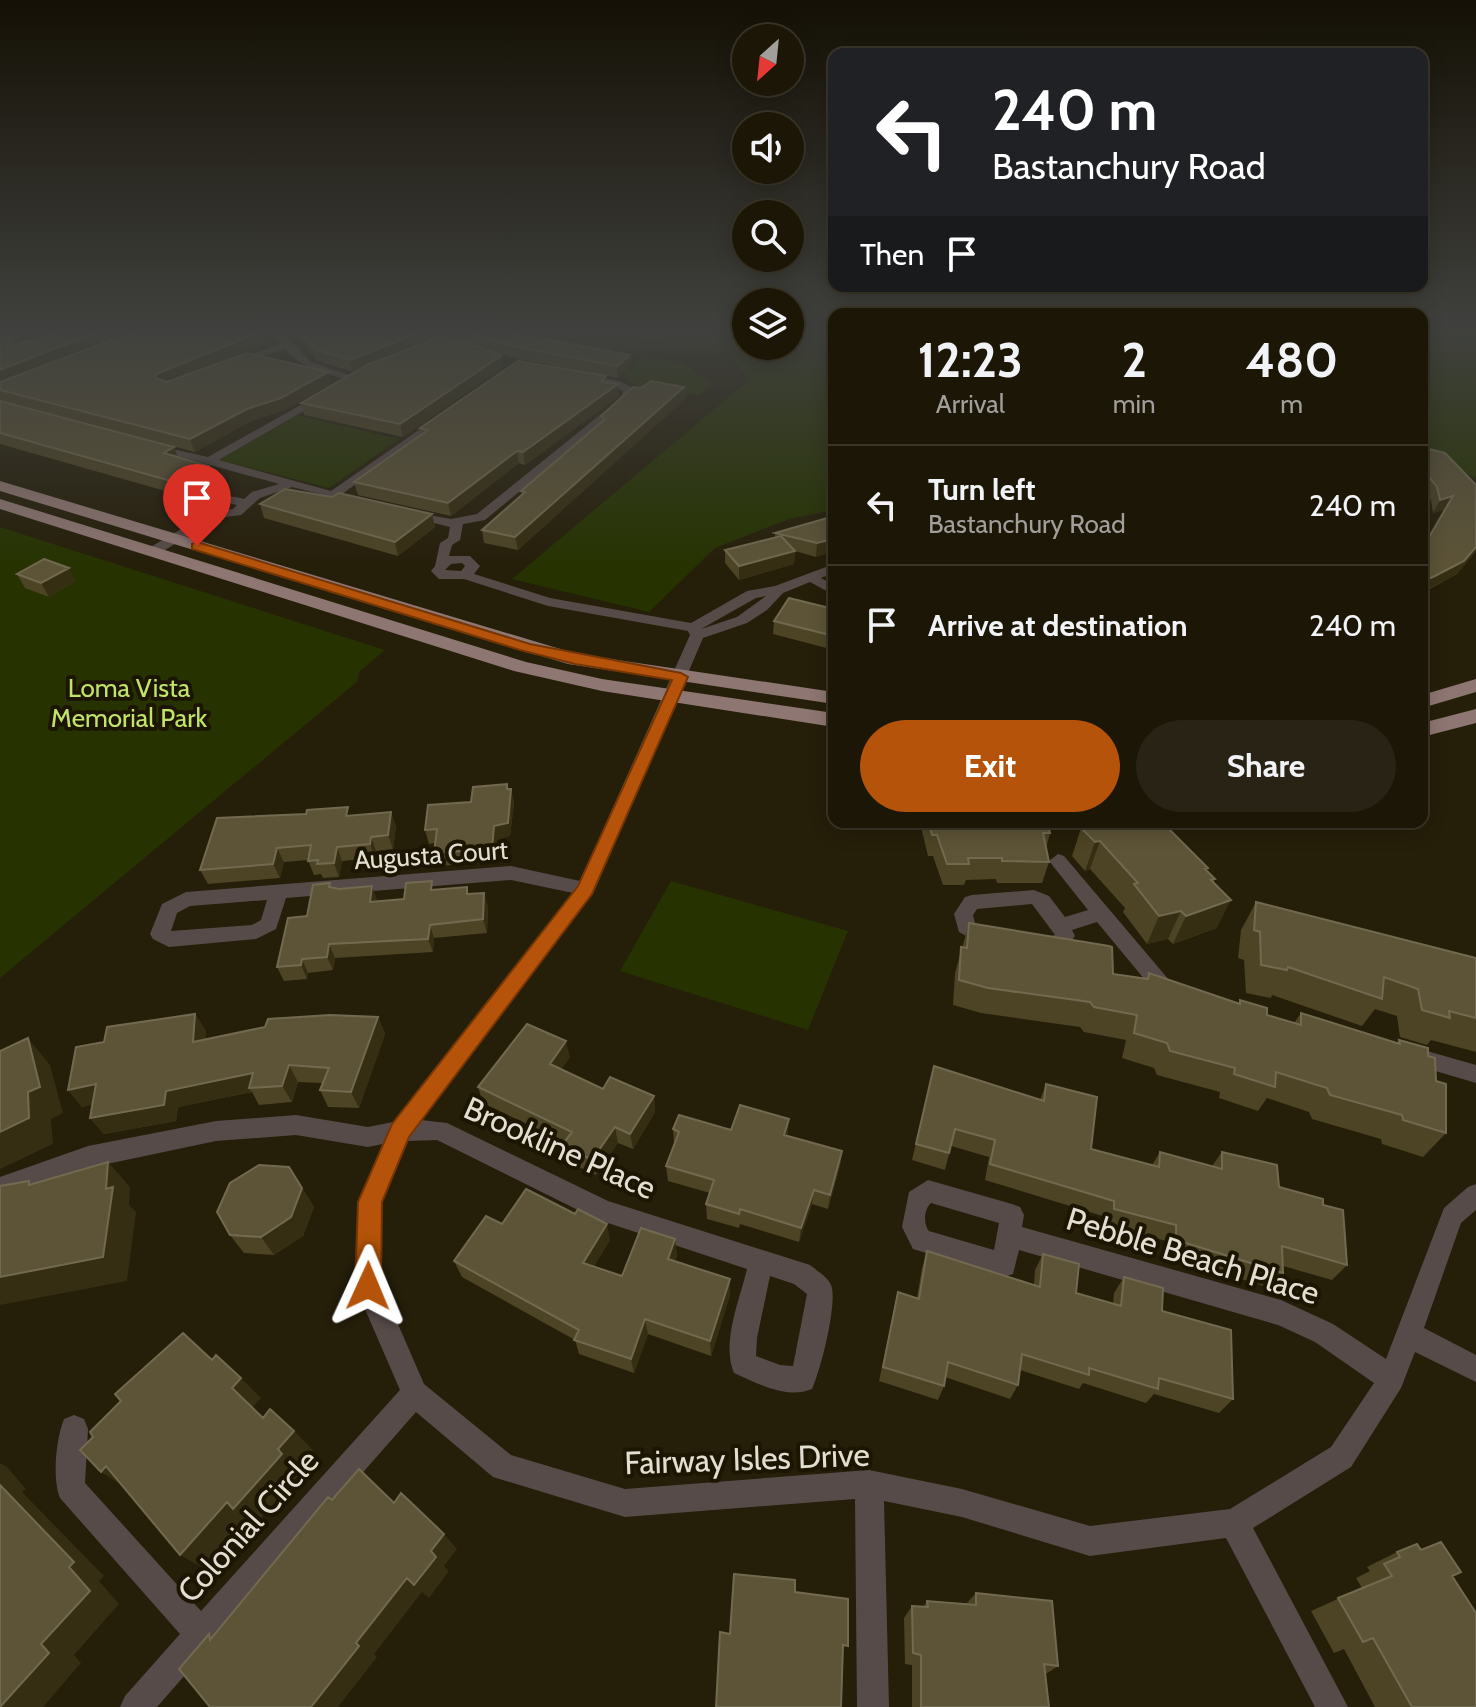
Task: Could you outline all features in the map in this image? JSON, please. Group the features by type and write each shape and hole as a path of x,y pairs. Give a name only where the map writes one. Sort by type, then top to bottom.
{"main road":[{"path":"0,486 525,647 676,687 828,719"},
{"path":"0,504 521,667 676,687 828,698"},
{"path":"1428,700 1476,685"},
{"path":"1428,728 1476,716"}],"street":[{"path":"210,461 300,409"},
{"path":"404,515 457,523 481,517 614,409"},
{"path":"334,494 451,413"},
{"path":"135,441 376,506"},
{"path":"152,552 214,515 237,512 238,502 250,489 257,474"},
{"path":"238,502 293,483"},
{"path":"454,540 457,523"},
{"path":"467,568 444,576 438,571 446,543 454,540 463,543 467,568 494,587 597,613 695,631 726,627 753,613 778,590"},
{"path":"695,631 735,602 752,594 778,590 828,570"},
{"path":"809,576 828,587"},
{"path":"735,602 749,607 753,613"},
{"name":"Fairway Isles Drive","path":"695,631 676,687 586,889 400,1131 370,1202 368,1286 415,1393 503,1467 625,1503 869,1484 962,1503 1090,1541 1234,1523 1341,1457 1392,1379 1452,1216 1476,1195"},
{"path":"1058,861 1162,986 1192,995"},
{"name":"Augusta Court","path":"278,892 269,924 256,932 169,939 160,934 169,909 186,899 511,873 586,889"},
{"path":"1034,897 1042,901 1061,926 1065,936 1058,944 1018,945 980,937 966,927 963,914 972,902 1034,897"},
{"path":"1061,926 1102,913"},
{"path":"1386,1049 1476,1074"},
{"name":"Brookline Place","path":"0,1188 88,1157 216,1131 296,1125 368,1137 400,1131 439,1130 604,1211 801,1274 820,1289 814,1337 803,1380 780,1378 743,1364 744,1338 761,1262"},
{"name":"Pebble Beach Place","path":"1009,1235 1281,1313 1324,1333 1392,1379"},
{"path":"1410,1335 1476,1369"},
{"name":"Colonial Circle","path":"136,1707 415,1393"},
{"path":"74,1429 70,1488 200,1633"},
{"path":"869,1484 873,1707"},
{"path":"1234,1523 1332,1707"}],"green space":[{"path":"715,409 828,409 828,511 789,519 715,548 649,612 512,579"},
{"path":"1428,409 1476,409 1476,478 1428,455"},
{"path":"297,415 399,439 329,488 220,460"},
{"name":"Loma Vista Memorial Park","path":"0,527 385,650 359,672 358,681 0,978"},
{"path":"671,881 848,931 808,1030 620,971"}],"building":[{"path":"0,409 29,409 174,447 164,453 208,466 197,471 206,474 185,485 0,433"},
{"path":"72,409 248,409 190,439"},
{"path":"328,409 423,409 400,424"},
{"path":"448,409 584,409 523,452 517,451 448,503 354,482 428,430 420,428"},
{"path":"609,409 660,409 515,537 482,530 525,492 521,491 604,420 601,416"},
{"path":"1428,449 1445,453 1476,485 1476,547 1464,561 1428,579 1428,539 1453,496 1440,500 1437,487 1429,477"},
{"path":"285,489 332,497 339,493 432,514 395,542 260,504"},
{"path":"828,518 828,540 817,543 775,533"},
{"path":"781,536 795,551 739,566 725,550"},
{"path":"44,559 69,568 41,583 17,574"},
{"path":"789,598 828,608 828,634 774,621"},
{"path":"507,784 507,789 511,789 508,823 494,826 492,849 434,853 437,829 425,830 428,805 471,802 473,787"},
{"path":"348,807 346,816 391,812 388,835 371,837 370,844 337,847 334,863 308,861 311,845 277,848 273,864 200,870 217,818 306,814 307,810"},
{"path":"930,828 1049,828 1050,833 1043,833 1049,862 968,858 969,864 947,864 937,835 932,835"},
{"path":"1081,828 1168,828 1208,868 1205,869 1215,879 1211,880 1231,900 1186,916 1181,911 1159,916 1134,884 1138,883 1100,841 1095,842"},
{"path":"432,881 431,890 467,887 467,894 484,893 483,919 430,925 428,939 329,944 327,957 302,959 301,965 277,967 288,918 307,916 313,885 330,883 329,887 339,889 372,886 370,902 404,899 406,883"},
{"path":"1256,902 1476,958 1476,1018 1449,1011 1450,1018 1422,1010 1418,989 1384,977 1382,999 1288,967 1287,970 1261,965 1260,932 1254,930"},
{"path":"969,923 1109,946 1112,947 1113,974 1148,979 1149,973 1240,1004 1240,1000 1267,1008 1267,1015 1301,1025 1301,1013 1400,1044 1399,1040 1428,1048 1428,1056 1435,1058 1436,1081 1446,1084 1446,1133 1403,1120 1402,1115 1330,1095 1327,1088 1276,1072 1275,1087 1234,1074 1235,1068 1170,1051 1167,1043 1134,1033 1137,1015 1094,1007 1090,1002 988,988 959,980 961,947 967,948"},
{"path":"195,1014 193,1042 265,1027 268,1019 330,1015 378,1017 351,1092 320,1090 329,1068 289,1065 282,1086 249,1088 253,1073 166,1091 164,1105 90,1118 96,1084 68,1090 76,1047 104,1042 107,1027"},
{"path":"527,1024 566,1041 550,1064 603,1089 610,1077 654,1096 630,1134 615,1127 592,1160 562,1145 572,1132 478,1087"},
{"path":"28,1038 40,1087 28,1092 29,1118 0,1132 0,1051"},
{"path":"934,1066 1044,1101 1046,1084 1097,1097 1091,1149 1159,1167 1160,1152 1222,1169 1222,1152 1277,1165 1279,1187 1323,1199 1323,1205 1343,1210 1347,1265 1282,1246 1283,1273 1176,1240 1176,1225 1114,1209 1114,1201 990,1164 995,1140 955,1129 949,1153 916,1144"},
{"path":"740,1105 789,1119 784,1135 842,1151 830,1195 814,1190 801,1228 740,1209 739,1214 706,1204 714,1180 666,1166 679,1132 673,1129 679,1115 731,1130"},
{"path":"108,1162 106,1189 113,1187 103,1257 0,1277 0,1186 29,1181 29,1185"},
{"path":"259,1165 289,1167 302,1188 291,1217 261,1237 230,1235 217,1212 230,1183"},
{"path":"526,1189 575,1214 578,1209 607,1224 583,1263 622,1276 641,1228 675,1239 668,1259 730,1279 710,1341 645,1319 631,1359 574,1340 579,1330 454,1261 486,1216 502,1224"},
{"path":"927,1251 1040,1287 1043,1254 1079,1264 1076,1293 1121,1306 1124,1277 1163,1288 1162,1311 1231,1330 1233,1399 1159,1378 1158,1389 1089,1368 1089,1375 1022,1354 1018,1385 948,1362 944,1386 883,1367 898,1292 919,1299"},
{"path":"183,1333 212,1360 216,1355 241,1378 232,1388 263,1418 270,1409 294,1431 278,1449 282,1454 233,1509 227,1502 180,1555 106,1466 101,1472 80,1450 93,1437 90,1432 121,1401 115,1394"},
{"path":"359,1469 394,1503 401,1493 444,1534 431,1551 436,1557 414,1585 407,1578 311,1707 210,1707 179,1669 209,1634 210,1640 328,1497 332,1500"},
{"path":"0,1485 74,1562 69,1567 90,1591 41,1644 49,1653 0,1707"},
{"path":"1441,1542 1461,1572 1452,1576 1476,1613 1476,1707 1412,1707 1373,1638 1363,1642 1338,1598 1392,1576 1384,1564 1400,1557 1397,1552 1417,1544 1421,1550"},
{"path":"734,1574 795,1580 795,1592 848,1599 848,1646 843,1645 841,1707 716,1707 720,1632 730,1634"},
{"path":"976,1593 1052,1601 1058,1666 1044,1664 1049,1707 921,1707 921,1655 913,1653 912,1606 928,1607 927,1601 976,1605"}],"route":[{"path":"197,546 525,647 575,660 681,677 586,889 400,1131 370,1202 368,1286"}]}
